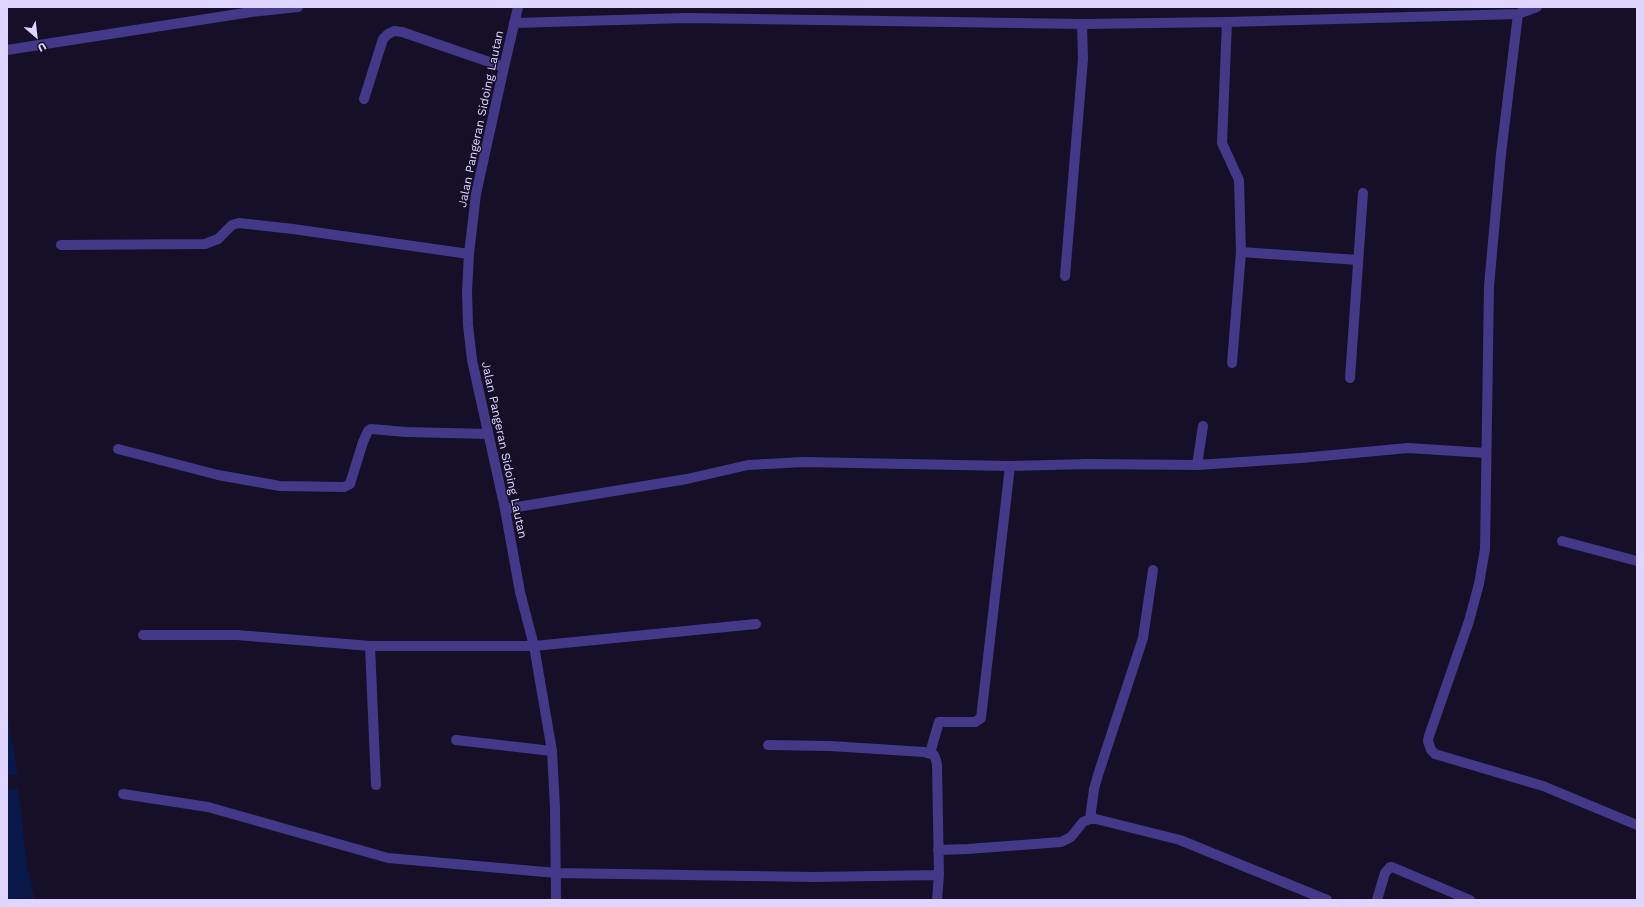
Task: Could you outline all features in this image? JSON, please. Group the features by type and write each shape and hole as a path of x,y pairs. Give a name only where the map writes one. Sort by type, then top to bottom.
{"street":[{"path":"7,50 252,12 298,7"},
{"name":"Jalan Pangeran Sidoing Lautan","path":"518,7 476,194 469,254 467,291 468,325 472,360 505,509 520,592 534,646 552,751 555,808 556,900"},
{"path":"514,23 686,18 1082,24 1227,22 1518,14 1537,7"},
{"path":"1518,14 1501,154 1489,286 1485,548 1479,584 1469,621 1429,736 1429,745 1435,754 1543,786 1637,825"},
{"path":"1227,22 1222,143 1240,180 1241,252 1232,363"},
{"path":"1065,276 1083,59 1082,24"},
{"path":"364,99 383,39 394,31 402,32 504,67"},
{"path":"1350,378 1363,193"},
{"path":"62,245 205,244 218,239 232,226 239,223 293,229 469,254"},
{"path":"1241,252 1358,260"},
{"path":"1197,465 1203,426"},
{"path":"118,449 218,475 273,485 344,487 350,484 363,442 368,431 371,429 406,432 488,434"},
{"path":"505,509 687,479 748,465 804,462 1010,466 1088,464 1197,465 1301,458 1408,448 1486,453"},
{"path":"930,753 939,722 975,722 981,718 1010,466"},
{"path":"1562,541 1637,561"},
{"path":"1090,819 1094,789 1098,775 1143,638 1153,570"},
{"path":"143,635 237,635 370,646 534,646 756,624"},
{"path":"370,646 376,785"},
{"path":"456,740 552,751"},
{"path":"768,745 830,746 930,753 936,760 937,765 939,875 936,900"},
{"path":"123,794 208,807 388,858 556,873 814,877 939,875"},
{"path":"938,850 968,850 1061,842 1071,837 1083,822 1096,818 1180,840 1327,900"},
{"path":"1377,900 1385,873 1390,867 1470,900"}],"water":[{"path":"7,714 18,775 18,789 28,872 35,900 7,900"}],"pier":[{"path":"7,775 18,775 18,789 7,788"}]}
